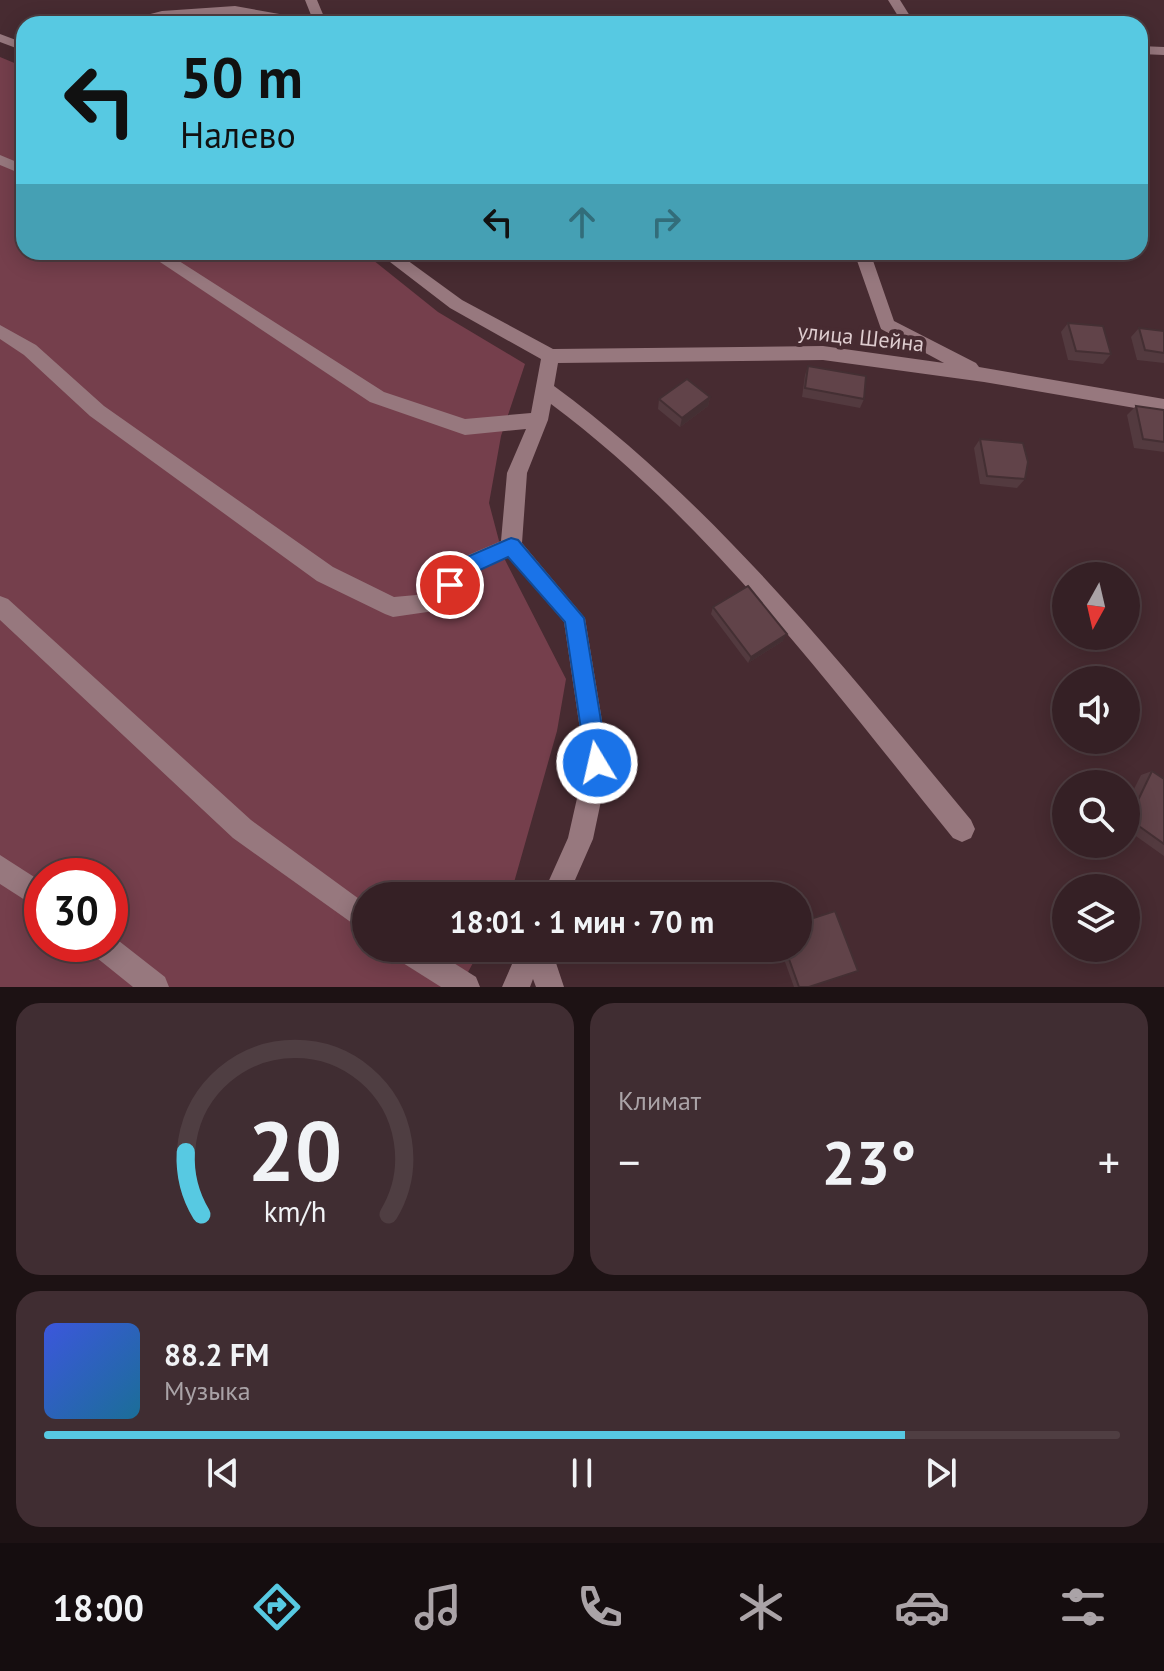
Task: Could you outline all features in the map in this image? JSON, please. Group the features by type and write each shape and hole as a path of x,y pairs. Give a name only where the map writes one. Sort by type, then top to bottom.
{"street":[{"path":"157,16 235,10 269,16"},
{"path":"165,260 377,397 465,427 539,420"},
{"path":"396,260 456,304 550,356 539,420 517,473 511,546 574,618 597,763 580,839 561,882"},
{"path":"865,260 887,325 984,375"},
{"path":"0,331 30,350 97,411 325,574 393,607 433,603 466,566 511,546"},
{"name":"улица Шейна","path":"550,356 823,353 984,375 1164,406"},
{"path":"544,389 616,445 709,535 814,650 962,829"},
{"path":"0,606 242,829 352,910"},
{"path":"0,868 24,885"},
{"path":"124,962 155,987"},
{"path":"427,962 466,987"},
{"path":"516,987 528,962"},
{"path":"540,962 550,987"}],"shaded area":[{"path":"0,57 16,64 16,260 373,260 438,312 525,364 501,436 489,503 503,556 566,679 557,731 514,882 352,882 352,962 473,962 460,987 0,987"}],"building":[{"path":"1068,323 1103,326 1111,354 1076,351"},
{"path":"1139,328 1164,331 1164,353 1145,350"},
{"path":"808,366 866,376 864,399 805,388"},
{"path":"687,379 710,397 682,418 659,399"},
{"path":"1136,406 1164,410 1164,442 1143,439"},
{"path":"980,439 1023,443 1028,462 1025,479 987,476"},
{"path":"748,586 787,634 751,657 713,607"},
{"path":"1152,771 1164,779 1164,844 1140,827 1140,796"},
{"path":"835,911 858,971 809,987 799,987 790,962 812,962 812,918"}],"route":[{"path":"450,585 466,566 511,546 574,618 597,763"}]}
